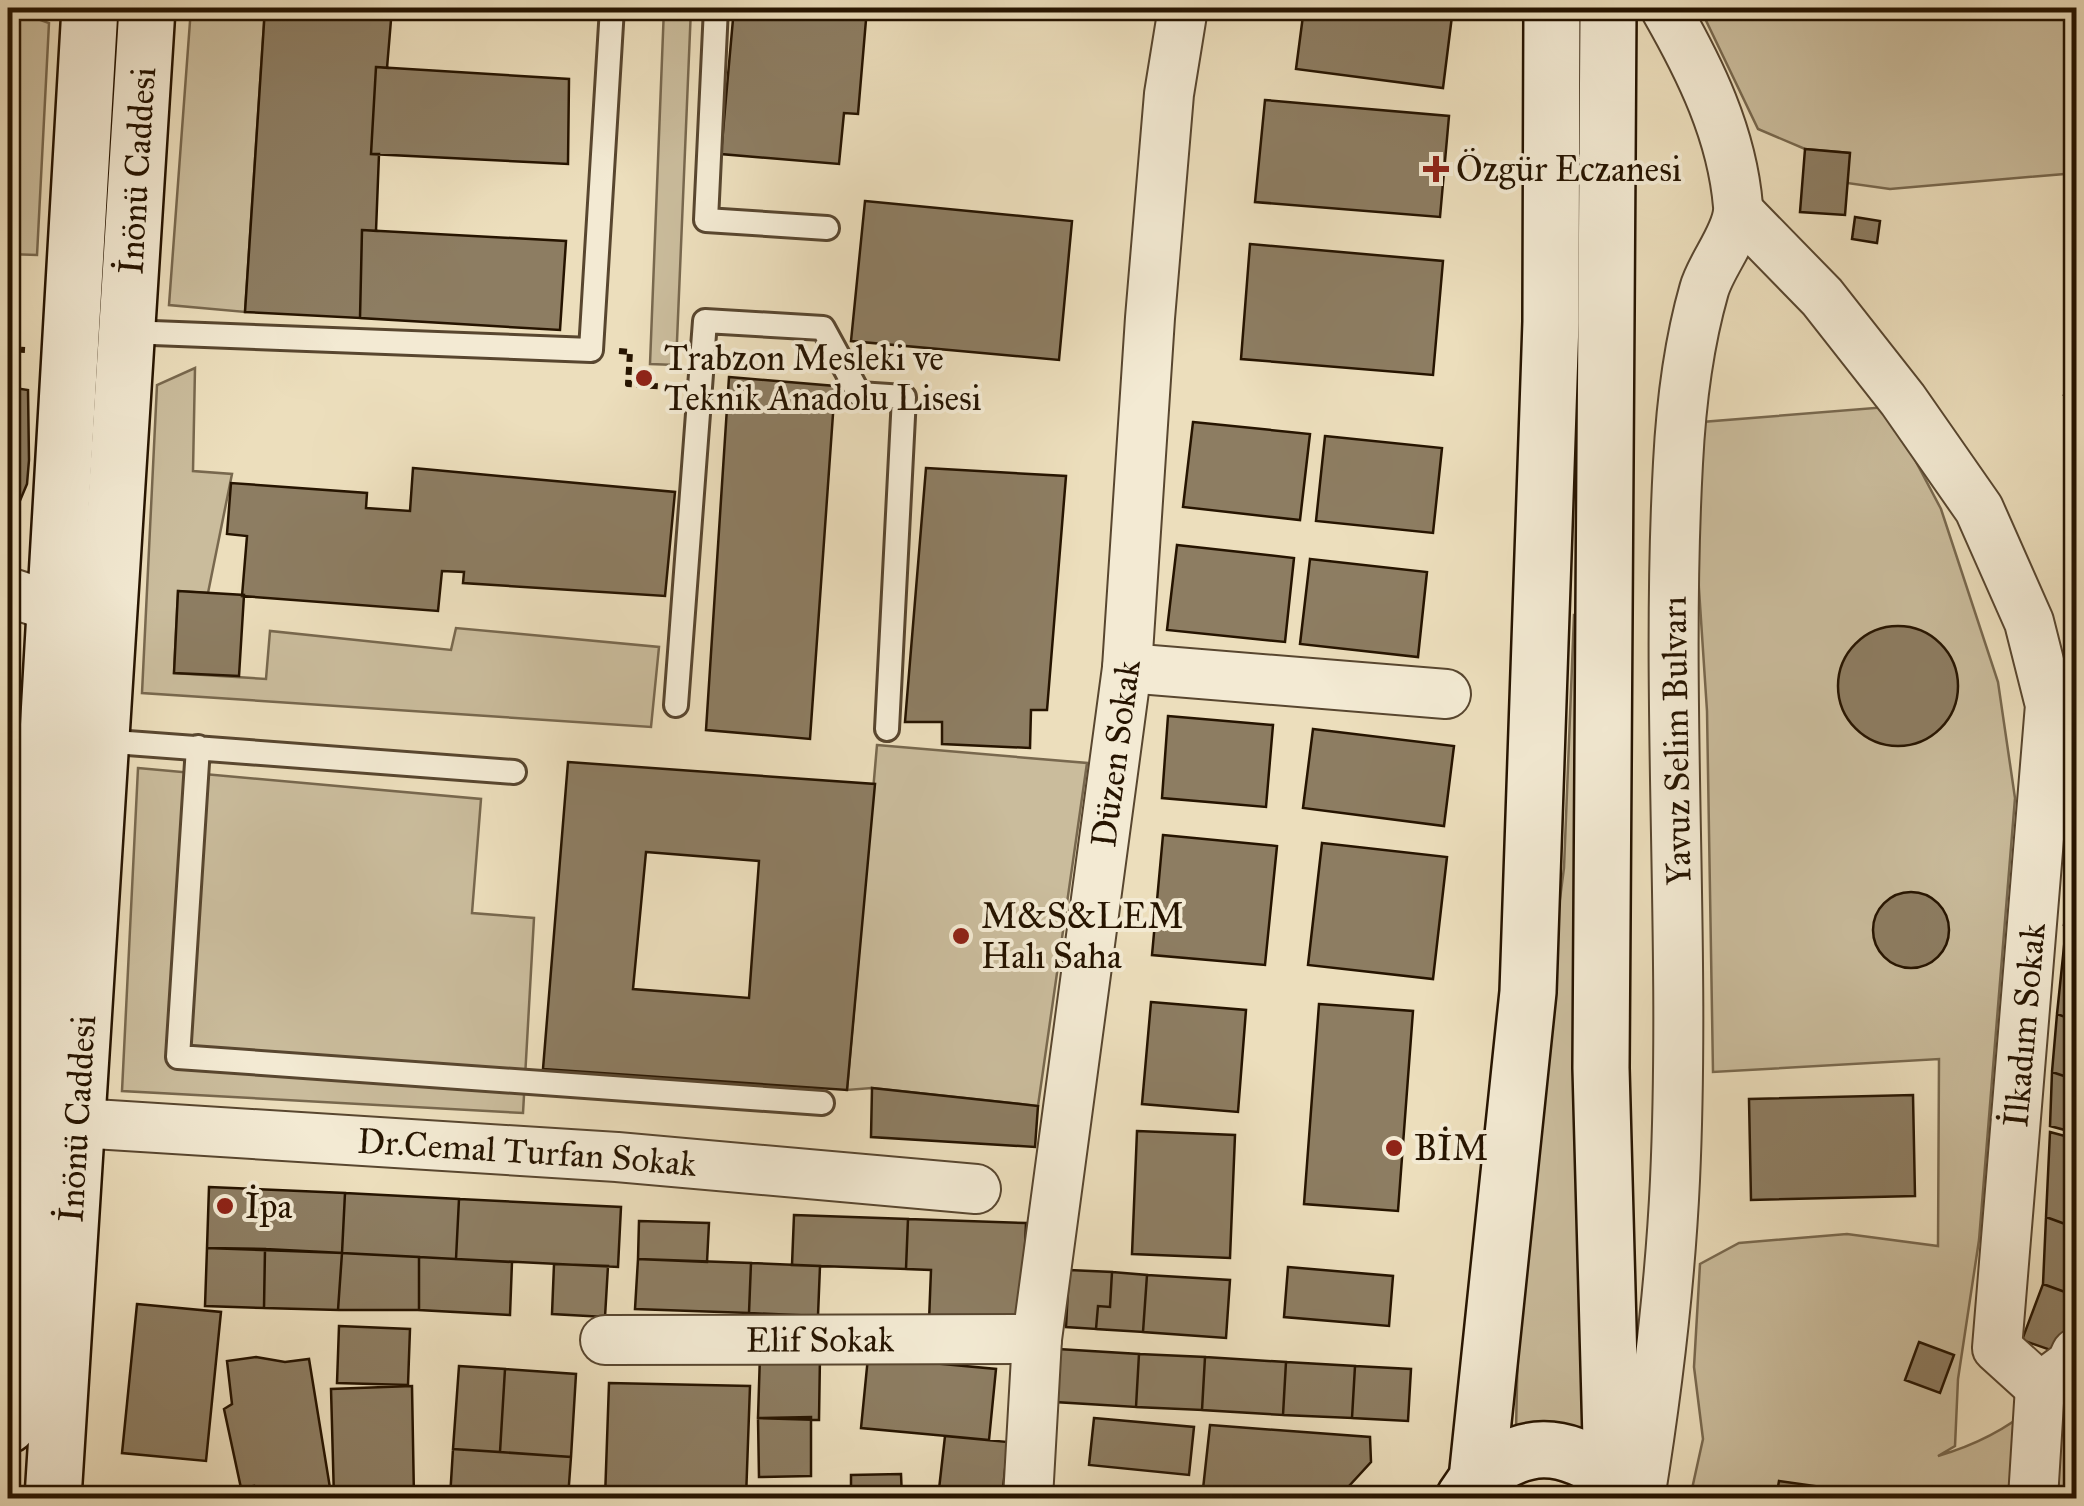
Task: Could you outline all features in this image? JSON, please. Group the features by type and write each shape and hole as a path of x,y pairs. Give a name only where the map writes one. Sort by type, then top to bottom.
{"main road":[{"name":"İnönü Caddesi","path":"8,1425 29,1273 46,738 30,599 71,329 90,8"},
{"name":"İnönü Caddesi","path":"53,1498 29,1273 78,1123 147,8"},
{"path":"1461,1492 1528,992 1551,322 1552,8"},
{"name":"Yavuz Selim Bulvarı","path":"1608,8 1601,1068 1627,1491"},
{"path":"1461,1492 1500,1460 1529,1450 1573,1454 1627,1491"},
{"path":"8,1474 41,1498"}],"street":[{"name":"Düzen Sokak","path":"1028,1498 1037,1339 1127,668 1151,300 1169,94 1183,8"},
{"path":"1664,8 1695,62 1731,154 1739,212"},
{"name":"Yavuz Selim Bulvarı","path":"1627,1491 1661,1362 1675,1180 1678,808 1674,538 1680,415 1705,286 1739,212"},
{"name":"İlkadım Sokak","path":"1739,212 1822,297 1903,400 1980,510 2034,639 2050,705 1997,1348 2040,1387"},
{"path":"71,329 127,332"},
{"path":"1127,668 1446,694"},
{"path":"46,738 101,741"},
{"name":"Dr.Cemal Turfan Sokak","path":"78,1123 617,1157 976,1190"},
{"name":"Elif Sokak","path":"605,1340 1037,1339"},
{"path":"2033,1498 2040,1387 2071,1364 2076,1352"}],"lane":[{"path":"127,332 590,350 612,8"},
{"path":"716,8 706,220 827,228"},
{"path":"676,705 705,321 823,328 859,394 904,397 887,729"},
{"path":"101,741 514,772"},
{"path":"198,747 178,1057 822,1104"}],"shaded area":[{"path":"191,8 265,8 245,312 169,305"},
{"path":"664,8 691,8 676,365 650,364"},
{"path":"1700,8 2076,8 2076,173 1890,189 1847,183 1849,153 1805,149 1758,129"},
{"path":"13,10 49,23 37,255 8,254"},
{"path":"195,368 193,471 232,474 208,593 178,591 174,673 266,679 270,631 451,650 456,628 659,647 651,727 142,693 157,385"},
{"path":"1887,407 1941,509 1998,682 2015,798 1979,1240 1958,1379 1955,1446 1938,1456 1978,1441 2015,1420 2048,1393 2076,1361 2076,1498 1690,1498 1703,1439 1694,1367 1700,1264 1739,1243 1847,1234 1938,1246 1939,1059 1713,1072 1707,711 1694,513 1702,422"},
{"path":"1574,615 1585,615 1584,1430 1516,1430 1521,1199 1564,868"},
{"name":"M&S&LEM Halı Saha","path":"877,745 1087,763 1038,1106 872,1088 847,1090"},
{"path":"138,768 481,799 472,913 534,918 523,1113 122,1091"}],"building":[{"path":"265,8 392,8 387,68 376,67 371,154 379,154 376,231 362,230 360,318 245,312"},
{"path":"734,8 867,8 858,114 844,113 839,164 721,154"},
{"path":"1304,8 1453,8 1443,88 1296,69"},
{"path":"376,67 569,79 568,164 371,154"},
{"path":"1265,100 1449,116 1440,217 1255,202"},
{"path":"1805,149 1850,153 1845,215 1800,212"},
{"path":"865,201 1072,221 1059,360 851,341"},
{"path":"1855,217 1880,221 1877,243 1852,239"},
{"path":"362,230 566,241 560,330 360,318"},
{"path":"1250,244 1443,261 1433,375 1241,359"},
{"path":"2076,344 2076,398 2064,395"},
{"path":"729,377 835,386 810,739 706,730"},
{"path":"8,387 28,390 29,460 27,484 8,529"},
{"path":"1193,422 1310,434 1300,520 1183,507"},
{"path":"1325,436 1442,448 1433,533 1316,521"},
{"path":"413,468 675,492 665,596 463,583 464,572 442,571 438,611 242,596 247,536 227,534 231,483 367,493 366,508 410,511"},
{"path":"926,468 1066,476 1047,710 1031,710 1030,748 942,744 942,722 905,722"},
{"path":"2076,491 2076,669 2066,492"},
{"path":"1177,545 1294,558 1285,642 1167,630"},
{"path":"1310,559 1427,572 1418,657 1300,644"},
{"path":"178,591 244,595 239,676 174,673"},
{"path":"1898,626 1921,630 1940,644 1954,663 1958,686 1954,709 1940,728 1921,742 1898,746 1875,742 1856,728 1842,709 1838,686 1842,663 1856,644 1875,630"},
{"path":"1168,716 1273,725 1266,807 1162,798"},
{"path":"1313,729 1454,746 1444,826 1303,808"},
{"path":"568,762 875,784 847,1090 543,1069","holes":["646,852 759,861 749,998 633,989"]},
{"path":"1163,835 1277,846 1265,965 1152,955"},
{"path":"1322,843 1447,857 1433,979 1308,965"},
{"path":"2076,859 2076,927 2064,925"},
{"path":"1911,892 1938,903 1949,930 1938,957 1911,968 1884,957 1873,930 1884,903"},
{"path":"2065,937 2076,939 2076,1021 2057,1014"},
{"path":"1151,1002 1246,1010 1238,1112 1142,1104"},
{"path":"1319,1004 1413,1011 1398,1211 1304,1204"},
{"path":"2057,1014 2076,1021 2076,1080 2052,1072"},
{"path":"2052,1072 2076,1080 2076,1133 2050,1126"},
{"path":"872,1088 1038,1106 1035,1147 871,1137"},
{"path":"1913,1095 1915,1196 1751,1200 1749,1099"},
{"path":"1137,1131 1235,1135 1230,1258 1132,1254"},
{"path":"2050,1132 2076,1139 2076,1228 2046,1217"},
{"path":"209,1187 345,1193 342,1253 207,1248"},
{"path":"345,1193 459,1199 456,1259 342,1253"},
{"path":"459,1199 621,1207 618,1267 456,1259"},
{"path":"794,1215 908,1219 906,1269 792,1265"},
{"path":"2046,1217 2076,1228 2076,1296 2043,1284"},
{"path":"908,1219 1026,1223 1022,1324 929,1321 931,1270 906,1269"},
{"path":"639,1221 709,1223 707,1262 638,1259"},
{"path":"207,1248 265,1249 264,1308 205,1306"},
{"path":"265,1249 342,1253 338,1310 264,1308"},
{"path":"342,1253 419,1257 419,1310 338,1310"},
{"path":"419,1257 512,1262 510,1315 419,1310"},
{"path":"638,1259 751,1263 749,1313 635,1309"},
{"path":"751,1263 820,1266 818,1316 749,1313"},
{"path":"554,1264 608,1266 605,1317 552,1314"},
{"path":"1288,1267 1393,1276 1389,1326 1284,1317"},
{"path":"1069,1270 1112,1272 1110,1307 1098,1306 1096,1329 1066,1327"},
{"path":"1112,1272 1147,1275 1143,1332 1096,1329 1098,1306 1110,1307"},
{"path":"1147,1275 1230,1280 1226,1338 1143,1332"},
{"path":"2043,1284 2076,1296 2059,1353 2022,1340"},
{"path":"137,1304 221,1312 206,1461 122,1453"},
{"path":"339,1326 410,1329 408,1385 337,1383"},
{"path":"1919,1342 1954,1355 1940,1393 1905,1380"},
{"path":"1058,1349 1139,1354 1136,1407 1055,1402"},
{"path":"760,1354 820,1356 819,1420 758,1418"},
{"path":"1139,1354 1205,1357 1202,1410 1136,1407"},
{"path":"256,1357 285,1362 309,1359 331,1494 256,1498 254,1486 241,1488 224,1409 232,1404 227,1361"},
{"path":"868,1357 996,1369 989,1440 861,1428"},
{"path":"1205,1357 1286,1362 1283,1415 1202,1410"},
{"path":"1286,1362 1355,1366 1352,1418 1283,1415"},
{"path":"459,1366 505,1369 500,1452 453,1449"},
{"path":"1355,1366 1411,1369 1408,1421 1352,1418"},
{"path":"505,1369 576,1374 571,1457 500,1452"},
{"path":"609,1383 750,1386 746,1498 605,1498"},
{"path":"412,1386 414,1498 334,1498 331,1389"},
{"path":"811,1417 811,1476 759,1477 758,1418"},
{"path":"1094,1418 1194,1427 1189,1475 1089,1465"},
{"path":"1210,1425 1370,1437 1371,1462 1338,1498 1202,1498"},
{"path":"945,1436 1008,1442 1002,1498 938,1498"},
{"path":"453,1449 571,1457 568,1498 450,1498"},
{"path":"901,1474 902,1498 851,1498 851,1475"},
{"path":"1779,1481 1829,1488 1828,1498 1776,1498"}],"place":[{"name":"Özgür Eczanesi","path":"1436,169"},
{"name":"Trabzon Mesleki ve Teknik Anadolu Lisesi","path":"644,378"},
{"name":"M&S&LEM Halı Saha","path":"961,936"},
{"name":"BİM","path":"1394,1148"},
{"name":"İpa","path":"225,1206"}]}
